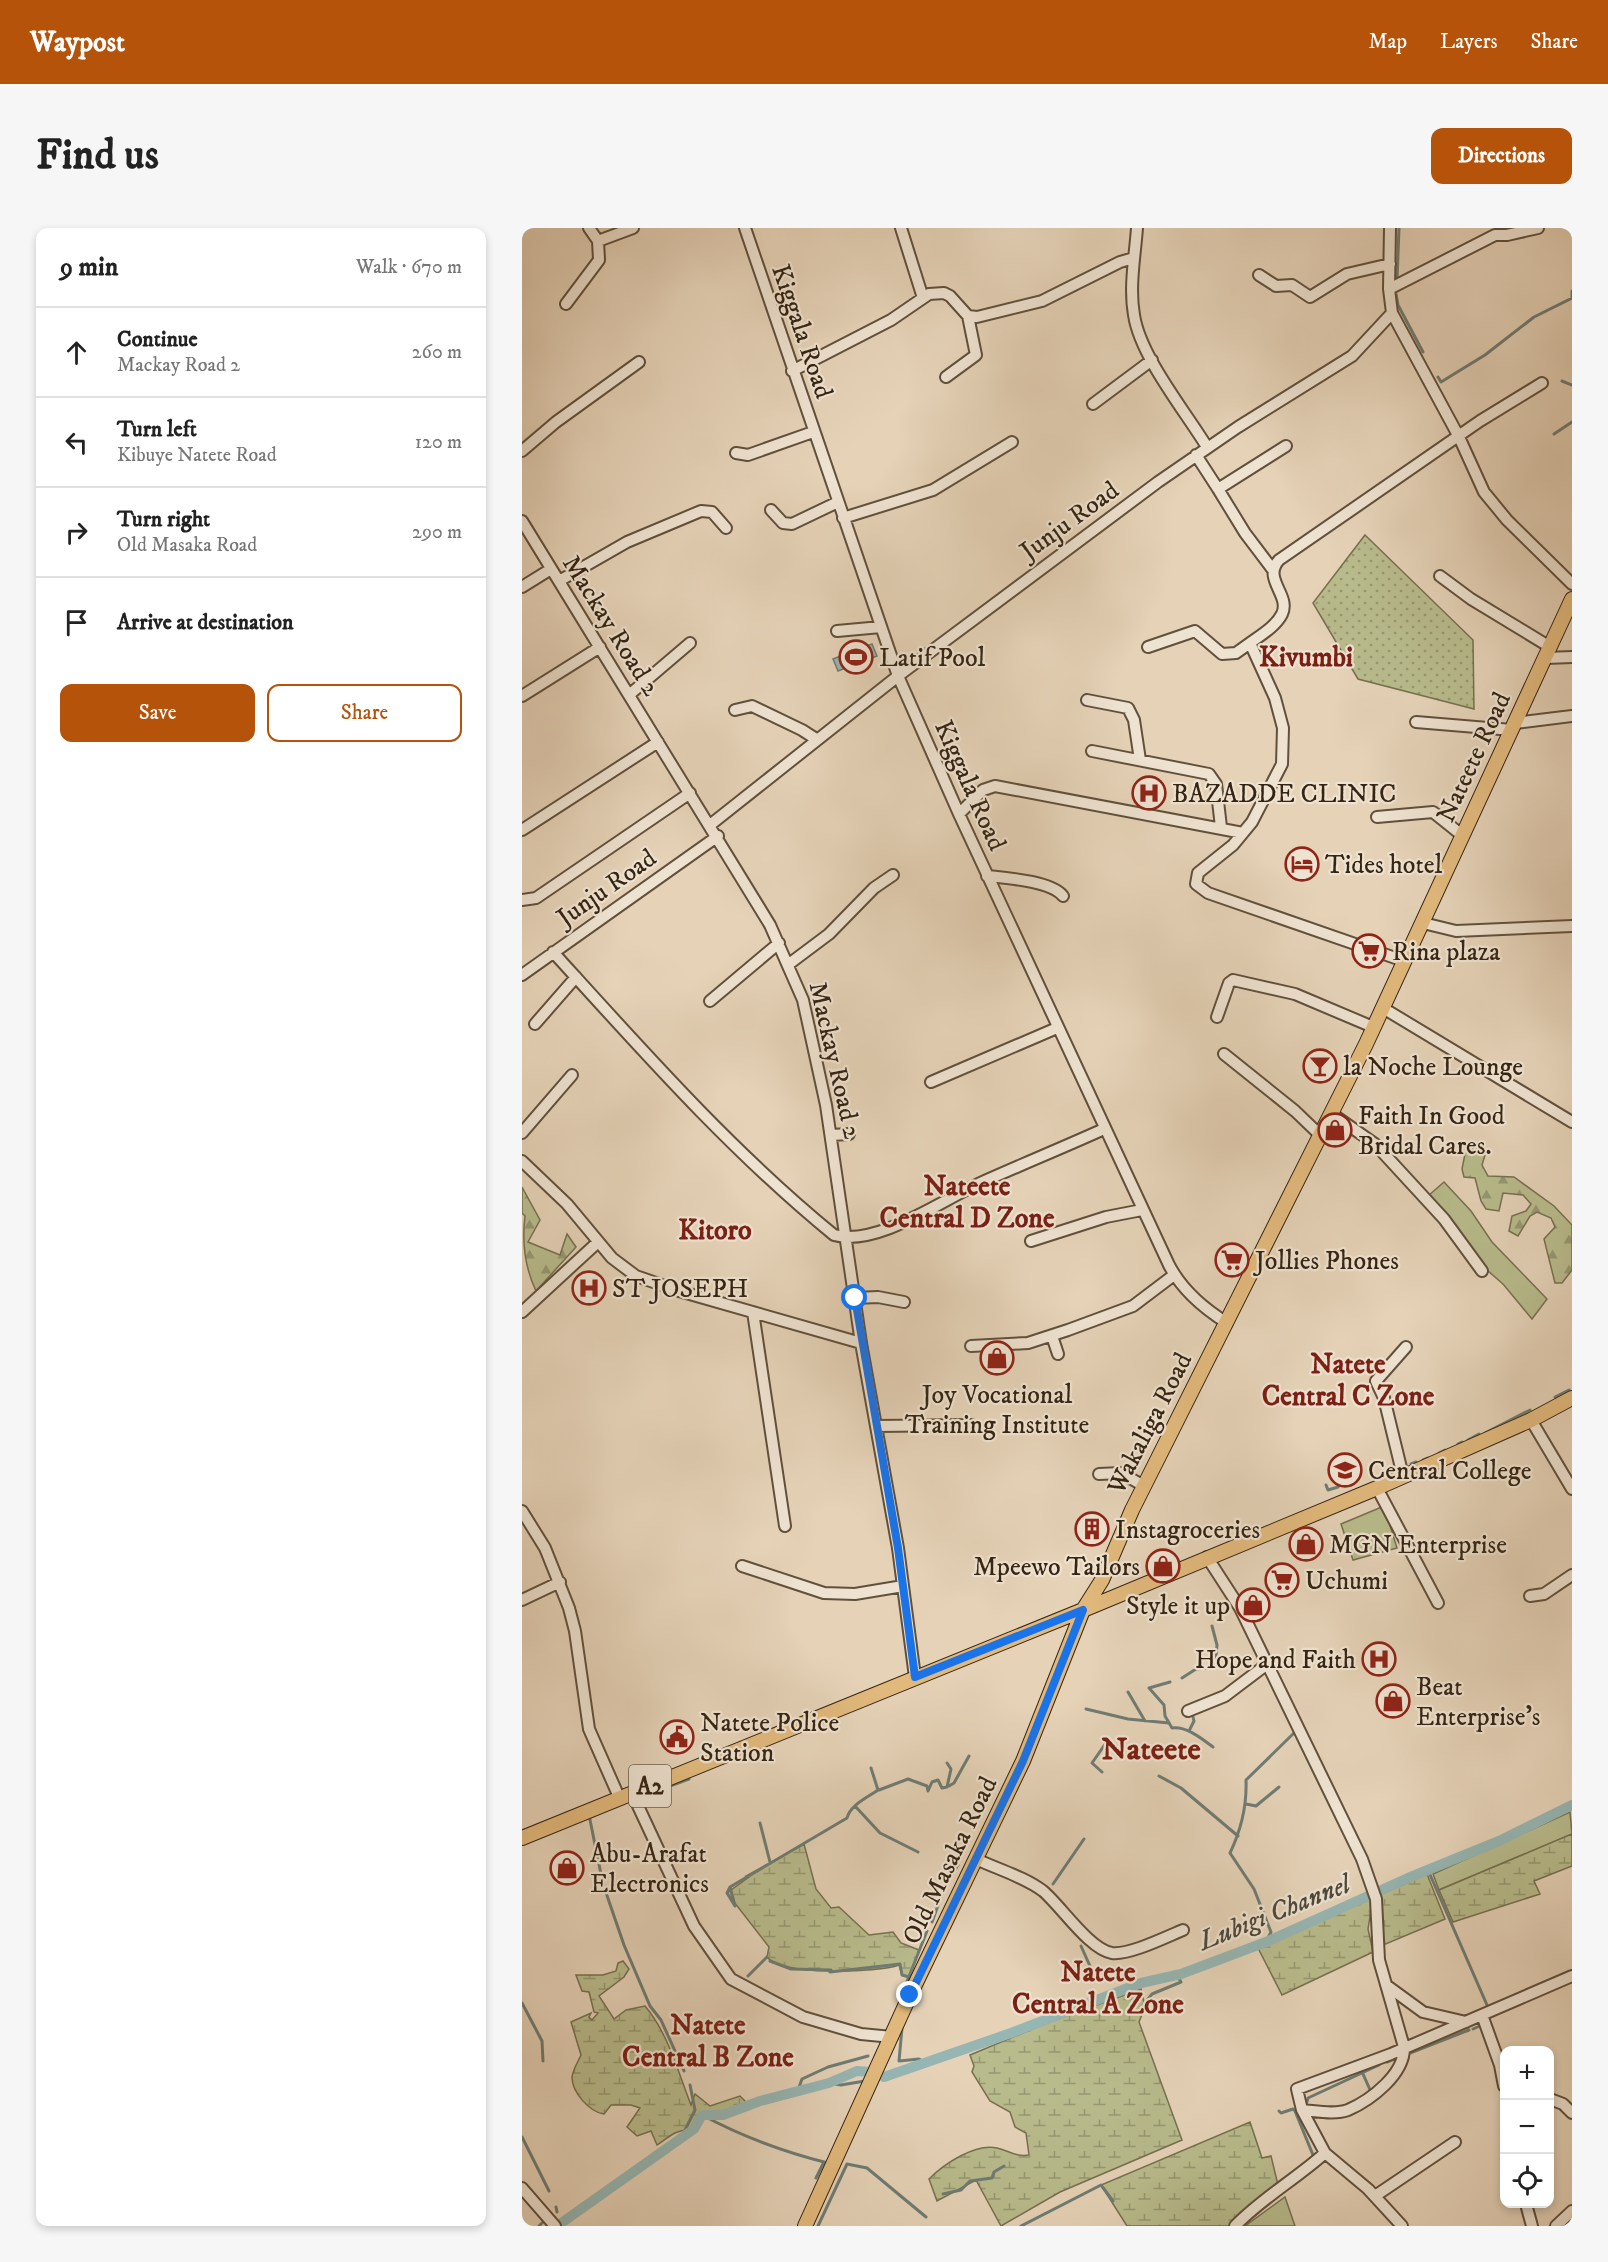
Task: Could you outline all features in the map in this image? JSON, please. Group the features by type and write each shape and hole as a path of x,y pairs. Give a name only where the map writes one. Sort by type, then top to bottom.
{"main road":[{"name":"Nateete Road","path":"1227,1323 1383,1008 1572,599"},
{"name":"Wakaliga Road","path":"1083,1610 1102,1580 1144,1486 1227,1323"},
{"name":"A2","path":"522,1838 1377,1488 1531,1420 1572,1398"},
{"name":"Old Masaka Road","path":"805,2226 1023,1761 1083,1610"}],"street":[{"path":"566,304 598,260 598,241 589,228"},
{"path":"598,241 633,228"},
{"name":"Kiggala Road","path":"745,228 898,676 958,814 1174,1275 1196,1299 1227,1323"},
{"path":"901,228 923,298"},
{"path":"1137,228 1133,314 1140,337 1207,447"},
{"path":"1390,228 1389,289 1392,313 1459,437 1478,481 1491,502 1572,584"},
{"path":"1389,289 1496,235 1507,235 1538,228"},
{"path":"968,316 977,317 1042,301 1120,262 1134,258"},
{"path":"1259,275 1276,286 1292,285 1310,297 1347,274 1390,264"},
{"path":"792,371 891,320 935,292 944,293 955,300 968,316 976,355 946,377"},
{"name":"Junju Road","path":"710,825 898,676 1196,455 1352,356 1392,313"},
{"path":"1093,404 1152,360"},
{"path":"522,451 556,422 639,362"},
{"path":"1148,647 1195,631 1222,654 1236,653 1250,644 1275,624 1284,611 1284,604 1273,577 1273,570 1280,560 1542,383"},
{"path":"736,453 748,455 813,432"},
{"path":"843,518 933,490 1011,442"},
{"path":"1218,489 1286,446"},
{"path":"1196,455 1245,533 1273,570"},
{"path":"771,510 783,523 792,525 838,502"},
{"path":"559,581 627,542 701,511 712,512 726,528"},
{"name":"Mackay Road 2","path":"522,522 718,836 789,964 809,1024 831,1136 861,1343 903,1586 915,1677"},
{"path":"522,588 551,569"},
{"path":"1440,576 1548,652 1572,657"},
{"path":"837,631 881,627"},
{"path":"629,695 690,643"},
{"path":"1250,644 1275,698 1283,728 1282,764 1275,782 1243,833 1220,857 1198,873 1196,884 1200,889 1404,960"},
{"path":"522,696 600,647"},
{"path":"1087,700 1128,708 1134,720 1140,759"},
{"path":"735,710 752,706 816,739"},
{"path":"1416,722 1514,727 1572,716"},
{"path":"522,830 658,742"},
{"path":"1092,751 1209,774 1216,784 1221,827"},
{"path":"958,814 983,790 995,786 1243,833"},
{"path":"522,900 536,897 690,793"},
{"path":"1377,817 1433,812 1463,836"},
{"name":"Junju Road","path":"522,975 718,836"},
{"path":"789,964 829,934 874,888 892,876"},
{"path":"987,876 1033,883 1059,891 1063,896"},
{"path":"1423,924 1456,931 1572,926"},
{"path":"710,1001 779,943"},
{"path":"553,952 731,1142 834,1235 847,1237 894,1226 924,1214 976,1186 1104,1129"},
{"path":"535,1024 576,977"},
{"path":"1217,1017 1229,983 1233,980 1295,994 1373,1027"},
{"path":"1383,1008 1572,1122"},
{"path":"932,1082 1057,1028"},
{"path":"1224,1054 1295,1111 1320,1135"},
{"path":"522,1133 572,1075"},
{"path":"1331,1113 1375,1144 1444,1219 1482,1271"},
{"path":"831,1136 849,1134"},
{"path":"522,1161 567,1204 623,1269 636,1276 679,1291 861,1343"},
{"path":"1031,1241 1106,1217 1142,1210"},
{"path":"522,1312 598,1242"},
{"path":"971,1346 1019,1344 1052,1336 1133,1306 1174,1275"},
{"path":"855,1298 878,1297 904,1302"},
{"path":"753,1311 785,1526"},
{"path":"1052,1336 1058,1353"},
{"path":"1403,1476 1384,1398 1376,1381 1406,1347"},
{"path":"1531,1420 1572,1489"},
{"path":"876,1426 970,1425"},
{"path":"1099,1474 1121,1473 1144,1486"},
{"path":"1377,1488 1438,1603"},
{"path":"522,1511 545,1548 560,1582 575,1632 589,1729 694,1926 731,1979 803,2017 861,2034 892,2037"},
{"path":"1207,1557 1240,1608 1362,1859 1376,1899 1376,1936 1386,1985 1404,2048 1405,2059 1376,2093 1348,2110 1302,2110"},
{"path":"742,1566 824,1593 855,1594 903,1586"},
{"path":"1530,1596 1545,1594 1572,1575"},
{"path":"522,1600 560,1582"},
{"path":"1188,1711 1225,1696 1266,1665"},
{"path":"976,1859 1042,1890 1080,1929 1103,1949 1112,1953 1123,1952 1183,1930"},
{"path":"1401,2226 1375,2196 1325,2153 1302,2110 1298,2089 1404,2048 1572,1976"},
{"path":"1386,1985 1423,2012 1466,2022"},
{"path":"1482,2015 1500,2066"},
{"path":"1553,2100 1563,2104 1572,2113"},
{"path":"1375,2196 1455,2142"},
{"path":"1235,2226 1257,2205 1308,2169 1325,2153"},
{"path":"522,2188 554,2225"},
{"path":"1527,2208 1532,2226"},
{"path":"1556,2226 1572,2211"}],"green space":[{"path":"1365,535 1473,640 1474,709 1358,679 1313,603"},
{"path":"1474,1147 1485,1155 1482,1165 1488,1176 1514,1177 1554,1206 1572,1225 1572,1270 1562,1283 1555,1283 1544,1239 1555,1227 1551,1218 1537,1212 1530,1216 1518,1236 1509,1231 1512,1216 1526,1211 1531,1204 1523,1195 1503,1193 1499,1211 1486,1209 1481,1201 1475,1178 1464,1177 1462,1169 1465,1154"},
{"path":"1444,1182 1471,1211 1492,1242 1547,1299 1532,1319 1503,1284 1480,1264 1455,1225 1428,1196"},
{"path":"522,1187 540,1220 528,1242 560,1255 567,1234 576,1247 536,1291 525,1254"},
{"path":"1384,1506 1397,1548 1353,1560 1341,1524"},
{"path":"1570,1812 1572,1834 1439,1890 1433,1874"},
{"path":"1572,1834 1572,1866 1534,1881 1540,1894 1453,1922 1439,1890"},
{"path":"804,1844 816,1889 831,1908 839,1907 869,1935 893,1932 901,1943 919,1950 909,1977 902,1975 899,1965 871,1970 809,1970 776,1963 767,1957 769,1947 727,1893 749,1877 746,1876"},
{"path":"1427,1874 1445,1919 1381,1946 1379,1895"},
{"path":"1373,1898 1368,1929 1373,1952 1282,1995 1258,1948"},
{"path":"623,1961 629,1969 624,1977 599,1996 614,2019 626,2010 645,2006 666,2040 691,2105 695,2094 710,2106 740,2096 749,2105 723,2115 702,2115 691,2130 675,2133 657,2145 651,2131 637,2136 627,2127 640,2108 631,2105 611,2105 604,2114 582,2100 575,2089 572,2077 581,2055 571,2022 591,2013 589,2017 592,2020 598,2013 594,2012 589,1992 582,1991 576,1975 603,1975 616,1971 618,1963"},
{"path":"1141,1989 1145,2007 1139,2022 1182,2140 1060,2192 1001,2226 976,2180 937,2201 929,2179 960,2156 988,2147 1029,2155 1026,2133 1015,2127 1010,2112 990,2101 972,2072 974,2066 970,2055 1047,2023"},
{"path":"1250,2122 1262,2158 1271,2156 1278,2185 1246,2209 1229,2226 1127,2226 1101,2185"},
{"path":"1285,2197 1295,2226 1245,2226"}],"water":[{"name":"Latif Pool","path":"872,644 877,656 838,671 833,659"}],"waterway":[{"path":"1397,280 1399,228"},
{"path":"1438,377 1441,382 1485,355 1534,317 1572,298 1572,291"},
{"path":"1396,294 1398,305 1423,352"},
{"path":"1562,381 1572,385"},
{"path":"1554,434 1572,422"},
{"path":"1555,1397 1569,1390"},
{"path":"1485,1433 1530,1410"},
{"path":"1468,1440 1479,1434"},
{"path":"1458,1444 1462,1442"},
{"path":"1439,1453 1445,1450"},
{"path":"1423,1460 1428,1458"},
{"path":"1411,1464 1416,1462"},
{"path":"1326,1485 1328,1490 1338,1487"},
{"path":"1182,1678 1196,1669 1209,1668 1215,1664 1217,1645 1212,1626"},
{"path":"1170,1682 1149,1688 1164,1705 1165,1716 1172,1728 1189,1731 1213,1747"},
{"path":"1128,1692 1145,1721"},
{"path":"1086,1709 1128,1719 1169,1723"},
{"path":"1189,1731 1194,1721 1192,1713"},
{"path":"1266,1942 1271,1932 1254,1889 1230,1853 1242,1818 1246,1780 1295,1732"},
{"path":"1102,1772 1092,1763 1108,1740 1123,1752"},
{"path":"949,1786 954,1783 969,1756"},
{"path":"879,1790 908,1779 927,1786 928,1791 932,1782 938,1780 942,1788 947,1787 951,1769 947,1763"},
{"path":"730,1887 735,1906 727,1893 730,1887 847,1818 855,1805 878,1790 871,1768"},
{"path":"1159,1776 1181,1788 1238,1836"},
{"path":"643,1796 689,1779"},
{"path":"1246,1804 1256,1806 1279,1787"},
{"name":"Lubigi Channel","path":"884,2077 1011,2033 1141,1983 1181,1974 1266,1942 1408,1878 1499,1841 1572,1805"},
{"path":"855,1806 880,1833 918,1852"},
{"path":"589,1815 603,1884 624,1945 650,2006 661,2020 684,2071"},
{"path":"760,1823 770,1862"},
{"path":"1053,1884 1084,1839"},
{"path":"932,1922 945,1886 958,1865"},
{"path":"1428,1870 1487,2005"},
{"path":"906,1984 927,1931"},
{"path":"1081,1946 1094,1975"},
{"path":"748,1976 767,1957"},
{"path":"770,1961 791,1969 831,1970 830,1972 900,1964 902,1975 909,1977"},
{"path":"1144,2004 1152,1994 1181,1982 1177,1975"},
{"path":"522,2003 542,2041 543,2061"},
{"path":"1473,2029 1482,2025"},
{"path":"902,2028 899,2061 919,2059 925,2063"},
{"path":"1405,2055 1469,2030"},
{"path":"798,2090 802,2079 828,2067 868,2056"},
{"path":"1387,2062 1399,2057"},
{"path":"1306,2105 1308,2098 1379,2065"},
{"name":"Lubigi Channel","path":"557,2226 694,2129 702,2115 723,2115 760,2101 829,2083 857,2071 870,2072"},
{"path":"1363,2074 1371,2092"},
{"path":"829,2083 841,2085 865,2081"},
{"path":"682,2136 695,2110 690,2085"},
{"path":"1279,2111 1281,2113 1293,2109 1295,2111 1313,2155"},
{"path":"702,2115 764,2143 828,2163"},
{"path":"522,2137 549,2191"},
{"path":"816,2178 824,2162"},
{"path":"818,2226 847,2164 867,2168 926,2217"},
{"path":"943,2194 961,2190 970,2181 992,2178 994,2172 1004,2166"},
{"path":"1021,2226 1101,2185 1113,2201"},
{"path":"556,2207 557,2212"},
{"path":"539,2226 542,2223"}],"place":[{"name":"Latif Pool","path":"856,657"},
{"name":"BAZADDE CLINIC","path":"1149,793"},
{"name":"Tides hotel","path":"1302,864"},
{"name":"Rina plaza","path":"1369,951"},
{"name":"la Noche Lounge","path":"1320,1066"},
{"name":"Faith In Good Bridal Cares.","path":"1335,1130"},
{"name":"Jollies Phones","path":"1232,1260"},
{"name":"ST JOSEPH","path":"589,1288"},
{"name":"Joy Vocational Training Institute","path":"997,1358"},
{"name":"Central College","path":"1345,1470"},
{"name":"Instagroceries","path":"1092,1529"},
{"name":"MGN Enterprise","path":"1306,1544"},
{"name":"Mpeewo Tailors","path":"1163,1566"},
{"name":"Uchumi","path":"1282,1580"},
{"name":"Style it up","path":"1253,1605"},
{"name":"Hope and Faith","path":"1379,1659"},
{"name":"Beat Enterprise's","path":"1393,1701"},
{"name":"Natete Police Station","path":"677,1737"},
{"name":"Abu-Arafat Electronics","path":"567,1868"}],"district":[{"name":"Kivumbi","path":"1306,656"},
{"name":"Nateete Central D Zone","path":"967,1201"},
{"name":"Kitoro","path":"715,1229"},
{"name":"Natete Central C Zone","path":"1348,1379"},
{"name":"Nateete","path":"1151,1748"},
{"name":"Natete Central A Zone","path":"1098,1987"},
{"name":"Natete Central B Zone","path":"708,2040"}],"route":[{"path":"855,1298 898,1548 915,1677 1083,1610 1023,1761 910,1995"}]}
